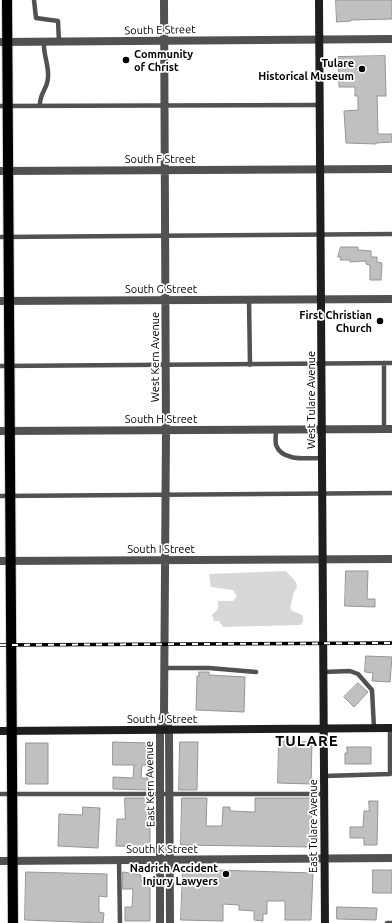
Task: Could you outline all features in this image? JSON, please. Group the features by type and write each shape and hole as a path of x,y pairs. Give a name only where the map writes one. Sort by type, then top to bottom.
{"main road":[{"name":"West Tulare Avenue","path":"319,0 324,728"},
{"path":"4,2 5,561 12,731 13,923"},
{"name":"East Tulare Avenue","path":"324,728 325,923"},
{"name":"South J Street","path":"0,731 391,728"}],"street":[{"name":"West Kern Avenue","path":"164,0 166,300 166,560 164,713"},
{"name":"South E Street","path":"4,42 392,39"},
{"name":"South F Street","path":"4,171 392,169"},
{"name":"South G Street","path":"4,301 392,299"},
{"name":"South H Street","path":"5,431 388,429"},
{"name":"South I Street","path":"5,561 392,559"},
{"name":"East Kern Avenue","path":"160,923 160,729 164,713"},
{"name":"East Kern Avenue","path":"164,713 170,730 170,923"},
{"name":"South K Street","path":"0,862 119,860 324,860 392,858"}],"lane":[{"path":"34,0 36,18 58,21 59,42"},
{"path":"40,106 40,96 47,84 48,76 43,53 44,42"},
{"path":"4,106 320,105"},
{"path":"4,237 392,234"},
{"path":"249,300 250,365"},
{"path":"384,363 388,429"},
{"path":"5,367 392,363"},
{"path":"276,429 276,445 282,454 293,458 322,458"},
{"path":"5,496 392,493"},
{"path":"165,668 209,668 256,672"},
{"path":"323,672 350,671 358,674 372,690 374,728"},
{"path":"324,776 390,774 391,728"},
{"path":"0,794 324,794"},
{"path":"119,860 120,923"},
{"path":"387,923 392,923"}],"shaded area":[{"path":"286,571 296,582 297,588 293,594 291,610 303,616 303,622 300,625 223,627 219,621 214,621 212,615 218,609 218,601 233,601 237,596 233,590 211,587 209,574"}],"building":[{"path":"336,0 392,0 392,19 351,20 337,22"},
{"path":"385,56 386,96 377,96 378,134 392,134 392,142 376,144 346,143 344,111 358,110 358,96 355,96 355,87 339,87 338,57"},
{"path":"341,247 358,247 358,250 371,251 371,257 377,257 377,262 382,263 381,280 370,280 370,265 366,264 366,261 350,262 350,260 340,260 341,257 338,257"},
{"path":"346,571 368,571 367,599 375,599 375,607 345,606"},
{"path":"366,656 392,657 390,682 372,681 373,673 365,672"},
{"path":"199,672 209,672 209,675 245,677 244,712 196,710 197,676 199,676"},
{"path":"358,683 368,692 354,707 344,697"},
{"path":"279,741 312,742 311,784 278,783"},
{"path":"113,742 149,743 149,765 142,765 141,778 148,778 148,790 113,789 113,777 133,778 134,765 113,765"},
{"path":"180,742 198,742 197,790 179,790"},
{"path":"26,743 48,743 48,784 26,784"},
{"path":"347,747 371,747 371,764 345,764 345,753 347,753"},
{"path":"125,798 148,798 150,847 116,846 117,819 125,819"},
{"path":"182,798 207,798 206,826 222,826 223,807 230,807 230,811 255,812 255,798 312,798 311,847 181,845"},
{"path":"369,801 378,801 377,845 364,845 364,838 350,838 350,827 363,827 364,811 369,811"},
{"path":"83,807 100,808 98,848 58,846 59,814 82,815"},
{"path":"183,869 313,873 311,920 285,920 285,901 267,901 267,914 263,914 263,921 254,920 254,911 239,910 239,905 223,904 223,921 181,920"},
{"path":"373,870 392,870 392,893 373,893"},
{"path":"26,872 107,874 107,897 99,896 99,912 104,913 103,923 25,920"},
{"path":"123,872 141,875 141,881 150,881 150,921 125,921 125,907 132,907 133,889 123,889"},
{"path":"337,907 377,908 376,920 337,919"}],"railway":[{"path":"0,645 392,643"}],"place":[{"name":"Community of Christ","path":"126,60"},
{"name":"Tulare Historical Museum","path":"362,69"},
{"name":"First Christian Church","path":"380,321"},
{"name":"Nadrich Accident Injury Lawyers","path":"226,874"}],"district":[{"name":"TULARE","path":"307,741"}]}
